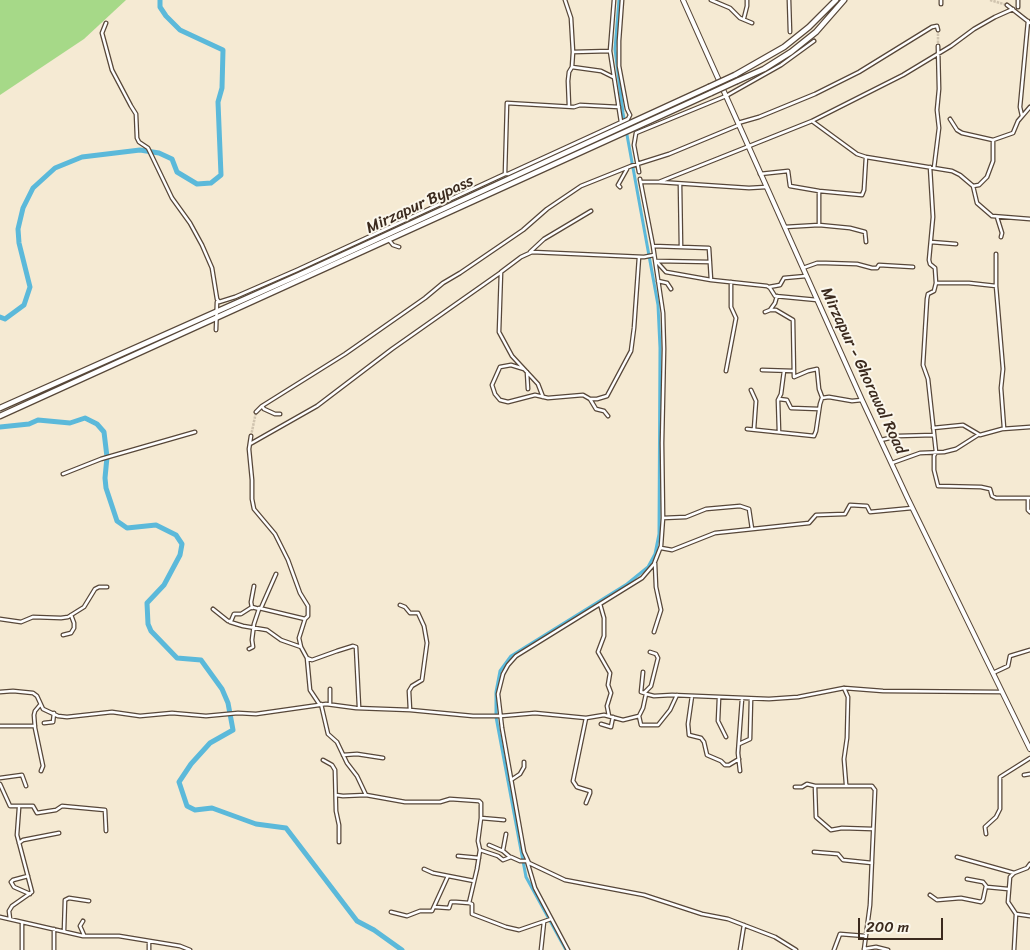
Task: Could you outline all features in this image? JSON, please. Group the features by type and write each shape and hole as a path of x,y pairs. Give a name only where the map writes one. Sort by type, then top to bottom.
{"highway":[{"name":"Mirzapur Bypass","path":"0,408 384,236 735,75 784,47 809,27 836,0"},
{"name":"Mirzapur Bypass","path":"0,416 764,69 791,52 816,32 844,0"}],"main road":[{"name":"Mirzapur - Ghorawal Road","path":"683,0 912,508 1029,743 1030,749"}],"street":[{"path":"565,0 571,18 573,52 572,68 569,72 568,81 569,107"},
{"path":"614,0 610,51 622,122"},
{"path":"217,300 221,302 235,297 628,119 630,114 627,109 620,66 619,41 622,0"},
{"path":"711,0 730,8 740,18 744,18 752,23"},
{"path":"744,18 747,0"},
{"path":"789,0 790,32"},
{"path":"1018,0 1018,7"},
{"path":"1007,5 1029,22 1020,107 1022,116"},
{"path":"659,182 812,121 902,75 995,16 1013,9"},
{"path":"106,24 102,33 112,70 136,114 138,140 149,150 172,198 190,223 207,255 214,276 217,300 216,330"},
{"path":"256,412 262,406 352,349 438,286 460,274 527,227 554,204 590,182 700,142 738,124 815,94 859,72 934,26 937,26 938,30"},
{"path":"639,172 634,145 636,133 726,96 781,65 814,41"},
{"path":"938,46 939,89 937,110 939,128 932,167 933,217 929,262 934,266 936,283 934,291 928,294 926,299 922,365 928,375 936,452 934,456 934,470 938,486 981,486 990,489 992,496 996,498 1029,498 1028,510 1030,512"},
{"path":"573,52 610,51"},
{"path":"1025,66 1030,66"},
{"path":"572,68 601,71 613,77"},
{"path":"505,174 507,104 619,107"},
{"path":"950,119 957,130 962,133 993,140 1013,133 1022,116 1030,107"},
{"path":"812,121 845,143 853,151 866,156 956,172 973,186 977,203 992,216 1030,219"},
{"path":"973,186 984,182 991,168 993,140"},
{"path":"760,174 788,171 790,186 862,195 866,156"},
{"path":"620,187 618,185 627,168"},
{"path":"766,187 748,188 640,181 653,246 652,255 666,272 711,280 769,287 780,285 784,278 806,276"},
{"path":"680,184 681,247"},
{"path":"819,225 820,191"},
{"path":"249,444 317,406 392,349 529,253 544,239 590,211"},
{"path":"997,217 1002,233 1001,237"},
{"path":"784,227 819,225 860,230 866,234 866,242"},
{"path":"384,236 393,245 399,247"},
{"path":"931,242 956,244"},
{"path":"653,246 709,248 711,280"},
{"path":"529,253 639,257 652,255"},
{"path":"996,254 996,286 1004,371 1000,388 1004,428"},
{"path":"590,399 600,399 607,396 629,354 634,328 639,257"},
{"path":"656,260 710,262"},
{"path":"568,950 535,888 525,861 500,716 499,689 506,668 512,660 642,578 655,562 661,548 663,518 664,349 663,314 656,260"},
{"path":"803,268 817,263 857,264 872,268 877,268 879,264 912,267"},
{"path":"500,273 498,332 512,356 538,384 543,397"},
{"path":"658,281 667,283 671,288"},
{"path":"726,371 736,318 731,307 731,282"},
{"path":"936,283 969,283 996,286"},
{"path":"769,287 772,293 777,296 817,300"},
{"path":"770,310 777,296"},
{"path":"747,428 815,436 822,398 817,370 808,371 795,377 793,320 776,310 765,312"},
{"path":"526,371 511,365 500,367 492,385 495,394 500,400 505,402 532,395 551,398 583,395 590,399 596,408 604,411 608,416"},
{"path":"762,370 794,371"},
{"path":"526,371 528,389"},
{"path":"778,432 779,399 784,371"},
{"path":"751,390 756,402 754,429"},
{"path":"822,398 862,400"},
{"path":"779,399 787,400 791,408 819,409"},
{"path":"262,406 264,409 275,414 280,414"},
{"path":"933,428 962,425 980,434"},
{"path":"892,463 920,452 947,452 956,449 980,434 1004,428 1030,427"},
{"path":"63,474 100,458 195,432"},
{"path":"881,440 898,436 934,435"},
{"path":"251,436 249,444 253,505 256,512 269,526 288,560 300,593 308,606 308,616 305,619 299,638 307,658 310,690 320,704 328,734 336,739 347,763 359,779 366,795"},
{"path":"661,548 672,550 715,532 809,524 816,515 845,514 850,505 866,506 870,512 912,508"},
{"path":"663,518 686,518 706,510 740,506 750,511 752,529"},
{"path":"654,632 661,610 656,587 655,562"},
{"path":"249,649 253,647 254,628 260,609 276,574"},
{"path":"252,608 254,586"},
{"path":"0,619 21,622 33,617 61,618 71,615 84,607 95,589 107,587"},
{"path":"600,604 604,618 604,636 598,652 610,673 608,685 611,696 608,702 609,716"},
{"path":"400,605 405,607 410,613 418,613 424,626 427,643 422,680 412,686 409,691 410,710"},
{"path":"229,621 231,621 234,614 241,614 252,608 305,619"},
{"path":"213,609 235,624 267,630 278,638 301,647"},
{"path":"62,635 71,633 74,628 71,615"},
{"path":"307,658 312,660 337,650 356,647 359,707"},
{"path":"994,672 1008,666 1010,656 1030,650"},
{"path":"650,652 656,654 658,658 651,686 645,693 643,708 639,716 641,725 658,725 670,710 677,695"},
{"path":"643,672 641,692 654,696 677,695 751,699 798,697 844,688 883,691 1002,692"},
{"path":"844,688 848,698 847,738 844,759 847,786"},
{"path":"330,689 330,704"},
{"path":"0,692 33,693 37,696 43,708 68,717 112,712 140,716 260,714 320,704 352,708 494,716 535,713 586,718 609,716 623,720 639,716"},
{"path":"692,696 688,724 689,735 701,738 708,755 725,765 729,765 739,759"},
{"path":"719,698 718,721 726,737"},
{"path":"740,771 739,744 742,699"},
{"path":"739,744 750,739 751,699"},
{"path":"40,705 35,711 35,726 43,766 41,771"},
{"path":"44,723 52,722 54,713"},
{"path":"601,724 611,727 613,717"},
{"path":"586,718 573,781 576,786 590,791 586,803"},
{"path":"0,726 35,726"},
{"path":"343,755 357,754 383,758"},
{"path":"986,834 985,826 996,817 1000,810 1000,778 1030,758"},
{"path":"324,760 332,765 334,769 339,842"},
{"path":"511,780 520,774 524,767 524,762"},
{"path":"1024,775 1030,774"},
{"path":"0,778 22,775 26,786"},
{"path":"0,784 9,806 19,808 34,807 36,812 56,810 62,806 104,809 106,812 106,831"},
{"path":"795,787 801,788 807,784 817,787 872,786 874,788 870,910 864,949 876,947 888,950"},
{"path":"817,787 815,786 814,788 815,815 829,829 873,830"},
{"path":"336,794 343,796 366,795 405,802 440,802 450,799 479,801 481,803 478,841 480,850 468,903"},
{"path":"10,920 9,911 12,906 30,894 32,890 17,831 19,808"},
{"path":"481,818 504,820"},
{"path":"19,843 45,835 60,833"},
{"path":"503,851 506,834"},
{"path":"489,845 503,851 510,857 525,861 574,883 644,895 744,925 778,938 796,950"},
{"path":"480,850 498,856 503,860 510,857"},
{"path":"814,852 838,854 843,860 872,863"},
{"path":"458,856 479,858"},
{"path":"957,857 1014,873"},
{"path":"1014,950 1016,914 1009,904 1008,889 1010,877 1014,873 1027,868 1030,864"},
{"path":"424,869 431,873 474,881"},
{"path":"28,876 12,880 11,882 14,887 30,894"},
{"path":"391,912 407,916 420,911 431,911 435,907 448,876"},
{"path":"967,879 981,882 986,886 1008,889"},
{"path":"930,895 938,900 962,898 982,902 986,886"},
{"path":"64,931 65,900 69,898 89,901"},
{"path":"435,907 449,908 452,902 472,904 473,915 506,927 523,929 551,920"},
{"path":"1016,914 1030,916"},
{"path":"0,917 84,936 115,935 149,943 180,946 190,950"},
{"path":"83,920 80,926 84,936"},
{"path":"22,922 22,950"},
{"path":"540,950 545,922"},
{"path":"740,950 744,925"},
{"path":"54,930 54,950"},
{"path":"834,950 840,934 865,936"},
{"path":"149,943 149,950"}],"green space":[{"path":"0,0 126,0 84,39 0,95"}],"waterway":[{"path":"0,317 5,319 24,305 30,287 19,243 18,229 23,208 33,188 55,168 82,157 140,150 159,153 172,159 177,172 197,184 211,183 221,175 218,102 222,88 223,50 180,30 166,16 160,7 160,0"},
{"path":"566,950 526,877 496,717 496,692 500,671 511,656 627,584 648,567 655,554 659,534 660,348 658,305 623,113 615,49 619,0"},
{"path":"0,427 29,424 38,420 70,423 85,418 97,424 104,432 107,457 106,488 117,521 127,528 156,525 176,535 182,544 180,555 164,585 147,603 148,624 151,631 177,658 201,660 222,689 228,703 233,730 210,743 191,764 179,782 187,806 195,810 212,808 256,824 286,828 357,921 374,930 402,950"}],"tunnel":[{"path":"990,0 1007,5"},
{"path":"938,30 938,46"},
{"path":"251,436 256,412"}]}
